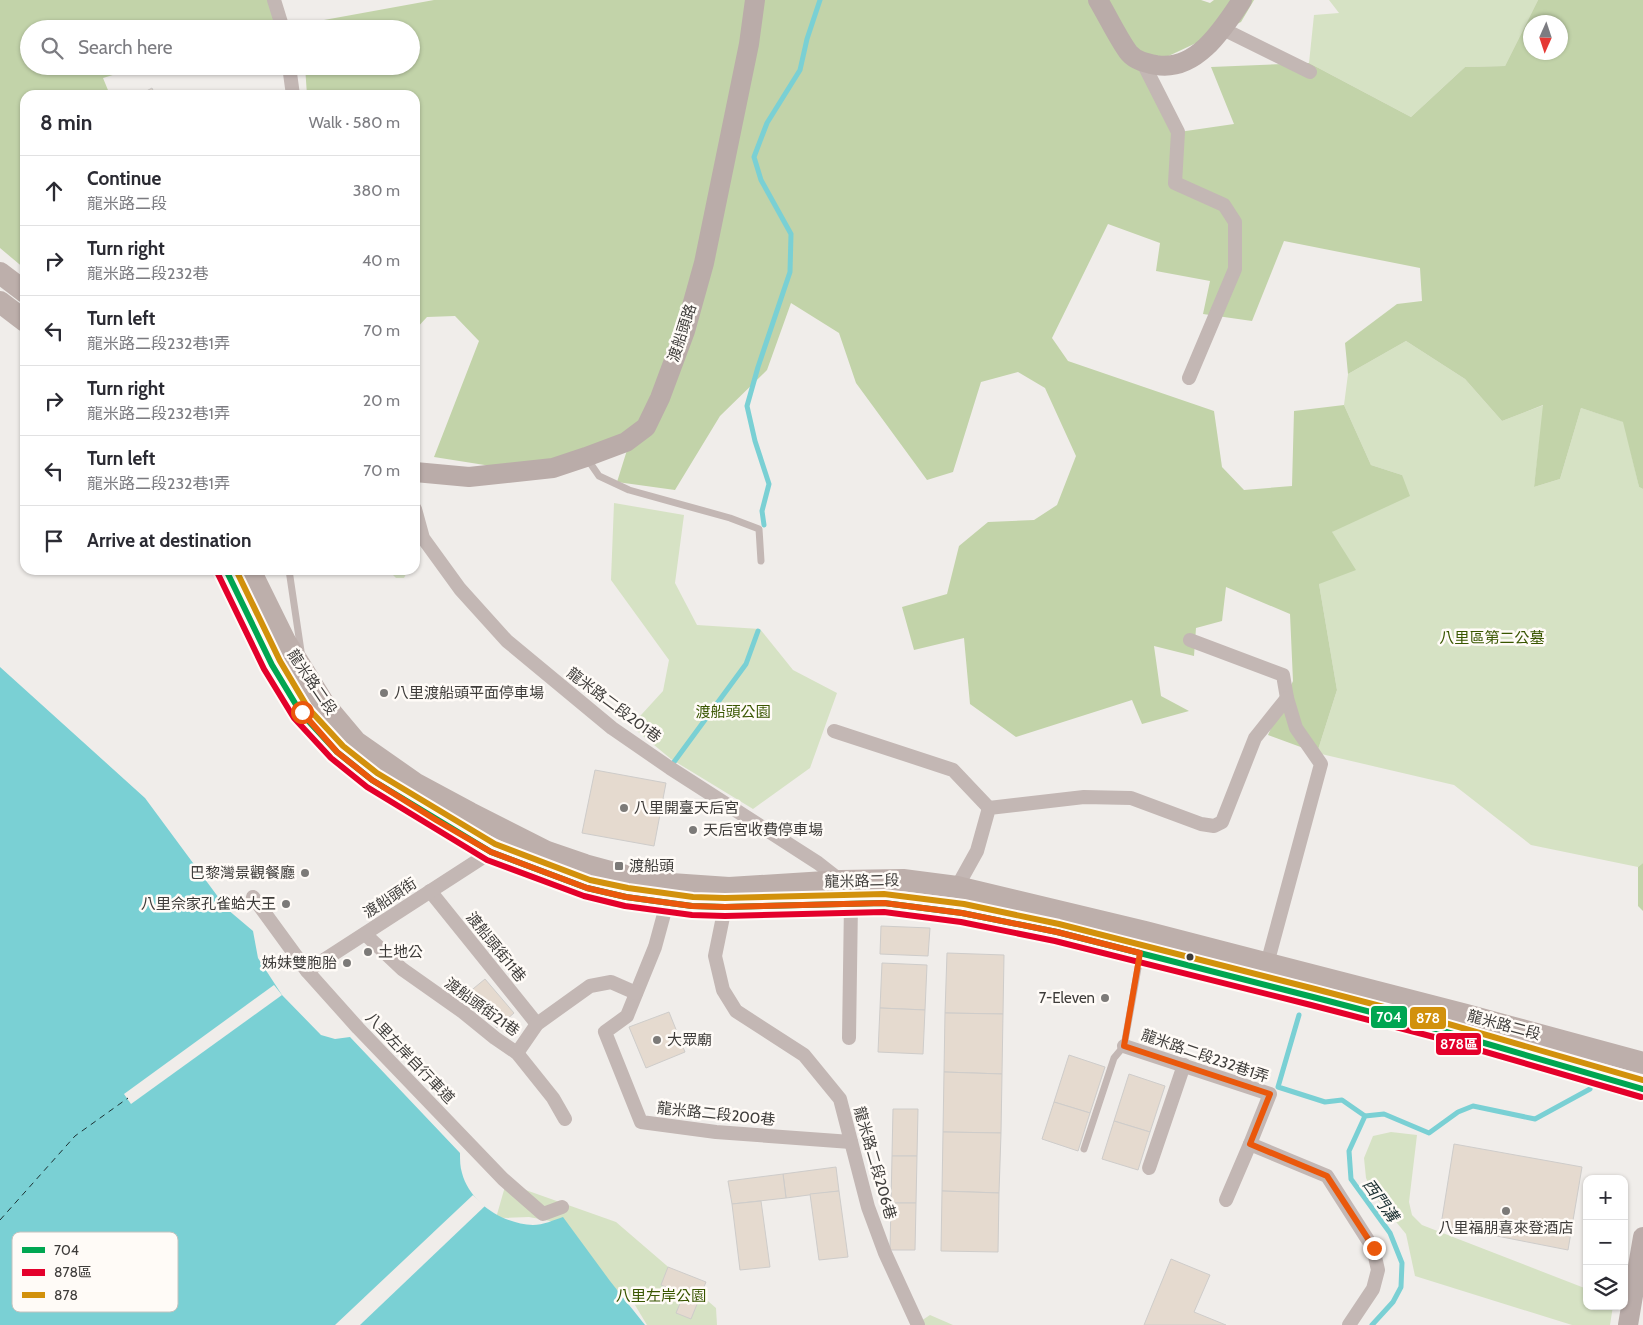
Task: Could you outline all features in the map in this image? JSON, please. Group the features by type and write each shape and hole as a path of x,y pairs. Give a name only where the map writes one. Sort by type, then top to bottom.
{"main road":[{"path":"0,273 20,288"},
{"path":"0,302 20,317"},
{"name":"龍米路二段","path":"228,575 272,665 302,712 337,752 372,780 491,852 587,888 626,897 667,903 725,907 884,903 962,913 1057,932 1143,943 1267,964 1643,1088"},
{"name":"龍米路二段","path":"252,575 285,641 324,704 356,742 416,784 547,852 622,875 670,884 729,888 841,881 903,880 957,887 1143,943 1438,1019 1643,1063"},
{"path":"841,881 851,903"}],"street":[{"path":"274,0 281,20"},
{"name":"渡船頭路","path":"420,472 469,477 553,468 626,442 646,427 660,398 685,331 704,263 749,44 755,0"},
{"path":"1098,0 1129,54 1143,63 1166,67 1183,63 1202,50 1223,29 1242,0"},
{"path":"1223,29 1310,72"},
{"path":"1143,63 1178,132 1175,183 1224,205 1235,222 1235,269 1189,378"},
{"path":"290,75 291,90"},
{"name":"龍米路二段201巷","path":"420,527 423,538 460,590 507,641 612,728 670,768 818,863 841,881"},
{"path":"1190,640 1283,675 1287,698 1296,728 1321,764 1267,964"},
{"path":"989,808 1084,797 1131,798 1202,824 1214,826 1222,822 1255,738 1287,698"},
{"path":"834,731 953,770 989,808"},
{"path":"957,887 977,851 989,808"},
{"name":"渡船頭街","path":"307,971 491,852"},
{"name":"渡船頭街11巷","path":"430,891 537,1024"},
{"name":"八里左岸自行車道","path":"253,898 307,971 358,1028 503,1179 543,1214 562,1207"},
{"name":"龍米路二段200巷","path":"667,903 655,946 627,1016 606,1032 641,1122 716,1132 851,1142"},
{"path":"849,1038 851,903"},
{"name":"龍米路二段206巷","path":"725,907 715,956 723,990 736,1011 804,1056 840,1099 868,1207 885,1253 918,1325"},
{"name":"渡船頭街21巷","path":"365,934 402,969 463,1012 517,1054 553,1098 566,1120"},
{"path":"517,1054 537,1024 590,986 611,982 636,993"},
{"name":"龍米路二段232巷1弄","path":"1124,1046 1270,1094 1250,1144"},
{"path":"1149,1168 1184,1065"},
{"path":"1226,1200 1250,1144 1327,1176 1374,1248 1378,1270 1373,1289 1349,1325"},
{"path":"1628,1325 1643,1237"}],"lane":[{"path":"586,457 599,476 629,490 730,518 759,529 761,561"},
{"path":"290,575 304,671"},
{"path":"1084,1149 1114,1058 1124,1046 1143,943"}],"green space":[{"path":"0,0 280,0 283,20 20,20 20,75 113,75 103,78 108,90 20,90 20,265 0,248"},
{"path":"434,0 1201,0 1210,3 1214,0 1254,0 1241,22 1145,67 1179,132 1234,124 1211,67 1309,63 1411,117 1465,67 1505,66 1523,30 1523,60 1568,60 1568,15 1530,15 1538,0 1643,0 1643,489 1639,487 1623,422 1581,408 1560,479 1534,487 1543,405 1502,421 1465,379 1406,341 1348,374 1345,343 1397,304 1422,301 1420,268 1284,241 1252,321 1203,314 1210,281 1156,271 1160,243 1108,224 1052,338 1068,361 1214,411 1222,467 1244,490 1292,486 1294,411 1344,405 1371,465 1402,475 1410,496 1332,532 1356,570 1319,584 1337,690 1317,753 1268,735 1293,681 1290,614 1226,587 1222,621 1196,628 1194,656 1154,646 1161,696 1189,711 1142,724 1132,700 1016,737 970,704 964,638 914,650 902,607 947,594 959,546 988,522 1034,520 1057,505 1076,456 1045,388 1018,372 981,382 953,472 927,480 856,383 839,333 791,303 767,370 720,416 675,490 617,482 633,431 576,456 516,470 434,457 479,341 455,316 427,317 420,325 420,90 307,90 306,75 420,75 420,20 324,20"},
{"path":"1329,0 1538,0 1530,15 1523,15 1523,30 1505,66 1465,67 1411,117 1309,63 1314,15 1339,13"},
{"name":"八里區第二公墓","path":"1406,341 1465,379 1502,421 1544,405 1534,487 1560,479 1581,408 1624,422 1639,487 1643,489 1643,863 1638,867 1531,845 1454,785 1317,753 1337,690 1319,584 1332,532 1402,475 1371,465 1344,405 1348,374"},
{"name":"渡船頭公園","path":"614,503 684,515 675,583 697,625 760,629 793,670 837,693 810,768 753,809 671,759 631,726 663,691 669,660 611,580"},
{"path":"393,575 406,575 404,578 396,578"},
{"path":"1643,863 1643,911 1638,906 1638,867"},
{"path":"1391,1132 1417,1135 1409,1202 1412,1215 1422,1225 1583,1287 1583,1310 1612,1310 1610,1325 1572,1325 1415,1276 1406,1234 1374,1195 1366,1178 1364,1158 1373,1136"},
{"name":"八里左岸公園","path":"506,1183 616,1222 716,1308 717,1325 647,1325 632,1300 585,1268 561,1223 529,1217 496,1218"},
{"path":"930,1315 953,1325 915,1325"}],"water":[{"path":"0,667 145,798 227,909 253,931 258,958 282,995 321,1035 335,1039 350,1037 460,1153 462,1173 472,1194 489,1210 510,1221 533,1225 563,1217 645,1325 0,1325"}],"pier":[{"path":"274,985 282,995 131,1104 124,1094"},
{"path":"473,1195 485,1206 360,1325 335,1325"}],"building":[{"name":"八里開臺天后宮","path":"595,770 666,783 654,846 582,833"},
{"path":"881,926 930,928 928,956 880,954"},
{"path":"947,953 1004,955 1003,1014 945,1013"},
{"path":"882,963 927,965 925,1010 880,1008"},
{"path":"485,979 514,1013 497,1028 468,993"},
{"path":"880,1008 925,1010 923,1054 878,1052"},
{"name":"大眾廟","path":"669,1012 685,1052 646,1068 629,1027"},
{"path":"945,1013 1003,1014 1002,1074 944,1072"},
{"path":"1069,1055 1105,1067 1090,1113 1054,1102"},
{"path":"944,1072 1002,1074 1001,1133 943,1132"},
{"path":"1129,1074 1165,1086 1150,1132 1114,1121"},
{"path":"1054,1102 1090,1113 1078,1151 1042,1139"},
{"path":"893,1109 918,1109 917,1156 892,1156"},
{"path":"1114,1121 1150,1132 1138,1170 1102,1159"},
{"path":"943,1132 1001,1133 999,1193 942,1191"},
{"name":"八里福朋喜來登酒店","path":"1454,1144 1582,1167 1568,1250 1441,1225"},
{"path":"892,1156 917,1156 916,1203 891,1203"},
{"path":"836,1167 839,1191 786,1198 783,1174"},
{"path":"783,1174 786,1198 732,1204 728,1181"},
{"path":"839,1191 848,1257 819,1260 810,1194"},
{"path":"942,1191 999,1193 998,1252 941,1251"},
{"path":"761,1201 770,1267 740,1270 732,1204"},
{"path":"891,1203 916,1203 915,1250 890,1250"},
{"path":"1171,1259 1210,1275 1194,1312 1226,1325 1144,1325"},
{"path":"668,1267 706,1282 691,1319 676,1313 684,1294 661,1285"}],"waterway":[{"path":"764,525 762,511 769,484 755,441 747,406 790,272 791,234 761,180 754,157 767,123 800,70 807,39 820,0"},
{"path":"674,762 746,664 758,631"},
{"path":"1299,1015 1278,1087 1325,1102 1342,1100 1365,1116"},
{"name":"西門溝","path":"1372,1325 1393,1302 1401,1287 1402,1263 1390,1233 1351,1179 1349,1151 1365,1116 1384,1114 1429,1133 1458,1112 1473,1106 1535,1119 1590,1089"}],"ferry route":[{"path":"0,1220 75,1136 128,1098"}],"transit line":[{"name":"878區","path":"218,575 264,669 294,718 331,758 367,787 487,860 584,896 625,906 692,915 725,916 884,912 961,922 1055,941 1311,1005 1434,1037 1641,1097"},
{"name":"704","path":"228,575 272,665 301,713 337,752 372,780 491,852 587,888 626,897 692,906 725,907 884,903 962,913 1057,932 1313,997 1436,1029 1643,1089"},
{"name":"878","path":"238,575 280,661 308,708 343,746 377,773 495,844 590,880 628,888 693,897 725,898 884,894 964,904 1059,924 1315,989 1438,1021 1643,1080"}],"place":[{"name":"八里渡船頭平面停車場","path":"384,693"},
{"name":"八里開臺天后宮","path":"624,808"},
{"name":"天后宮收費停車場","path":"693,830"},
{"name":"渡船頭","path":"619,866"},
{"name":"巴黎灣景觀餐廳","path":"305,873"},
{"name":"八里佘家孔雀蛤大王","path":"286,904"},
{"name":"土地公","path":"368,952"},
{"name":"姊妹雙胞胎","path":"347,963"},
{"name":"7-Eleven","path":"1105,998"},
{"name":"大眾廟","path":"657,1040"},
{"name":"八里福朋喜來登酒店","path":"1506,1211"}],"route":[{"path":"302,712 337,752 372,780 436,820 491,852 587,888 626,897 692,906 725,907 884,903 962,913 1057,932 1140,953 1124,1046 1270,1094 1250,1144 1327,1176 1374,1248"}]}
